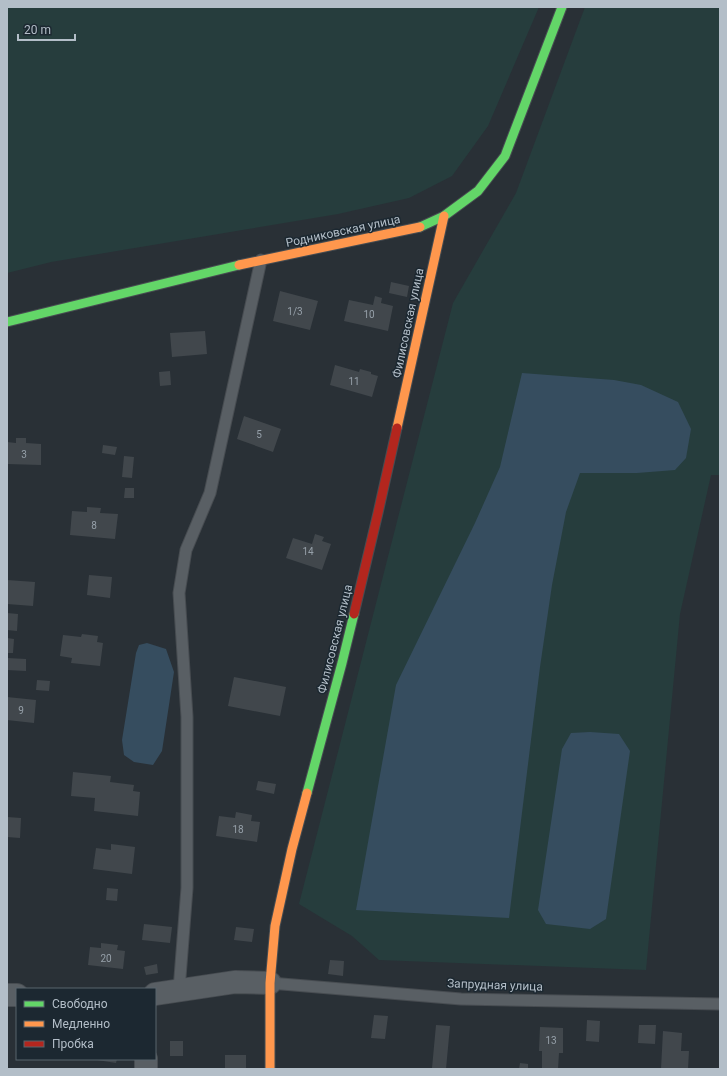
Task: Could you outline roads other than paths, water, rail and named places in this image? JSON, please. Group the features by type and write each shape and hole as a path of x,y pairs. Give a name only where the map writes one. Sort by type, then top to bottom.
{"street":[{"name":"Родниковская улица","path":"7,322 261,260 417,228 444,216 478,191 505,156 562,7"},
{"name":"Филисовская улица","path":"270,1069 270,983 275,926 292,850 342,663 373,535 444,216"},
{"path":"156,994 235,982 270,983"}],"lane":[{"path":"179,990 187,888 187,717 179,593 186,550 210,493 261,260"},
{"name":"Запрудная улица","path":"270,983 461,998 720,1004"}],"water":[{"path":"522,373 614,380 641,385 678,402 691,429 686,458 675,470 637,473 580,473 566,512 552,585 540,667 509,918 356,910 396,685 475,523 500,467"},
{"path":"147,643 166,649 174,672 162,751 153,765 134,762 124,755 122,740 136,653 139,645"},
{"path":"590,732 619,734 630,751 606,919 590,929 546,924 538,910 562,749 571,733"}]}
